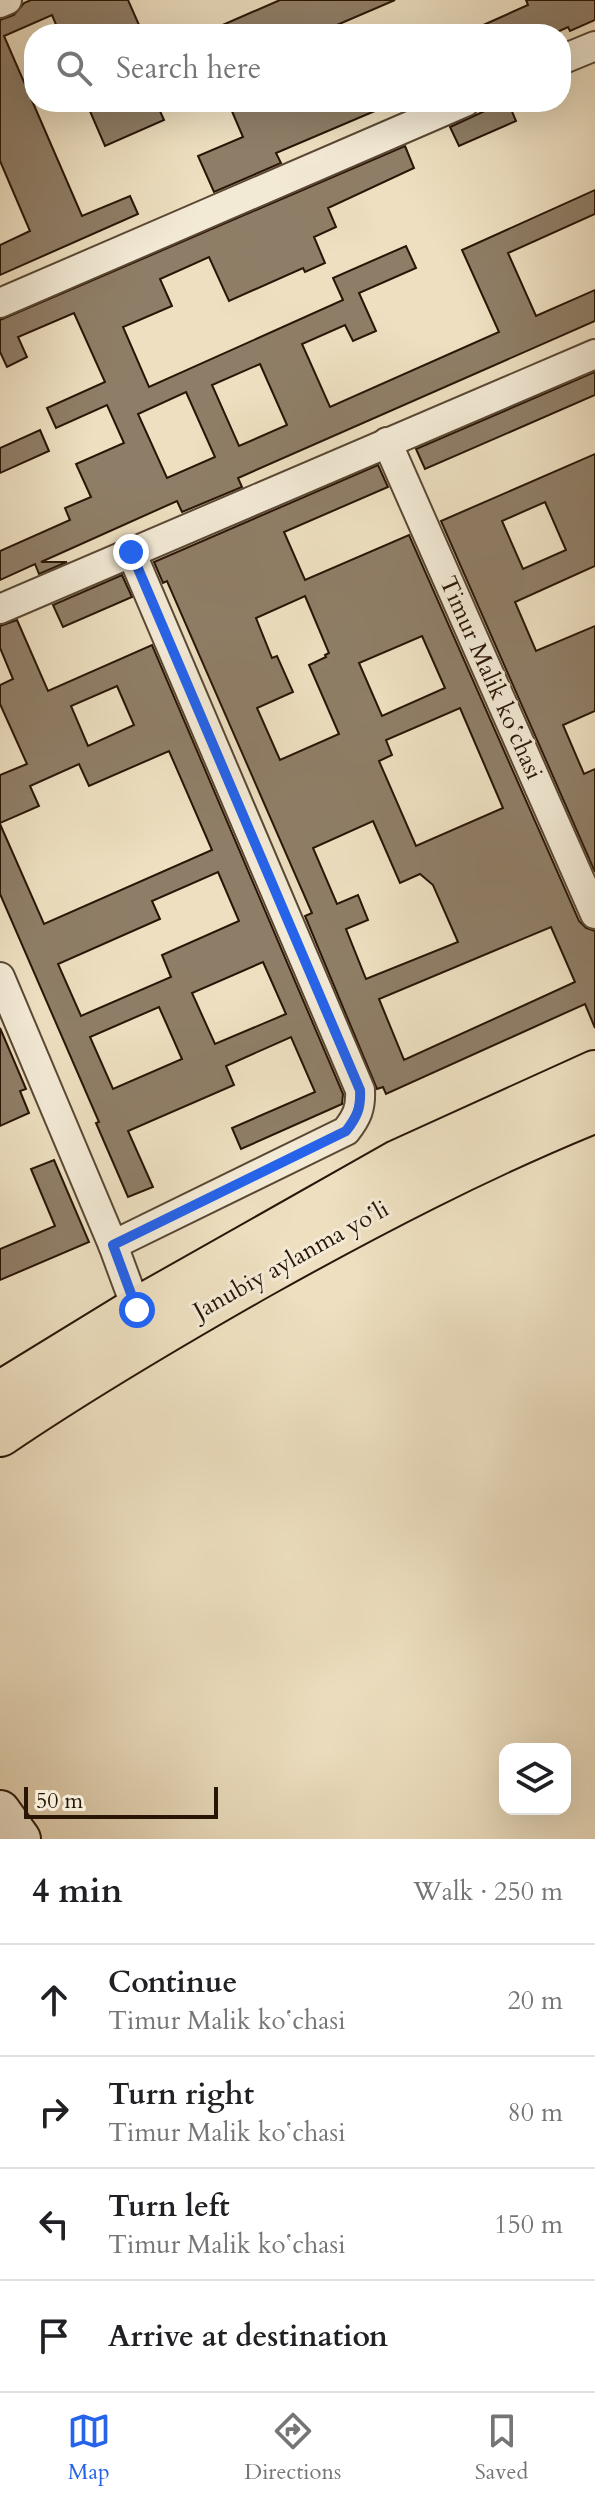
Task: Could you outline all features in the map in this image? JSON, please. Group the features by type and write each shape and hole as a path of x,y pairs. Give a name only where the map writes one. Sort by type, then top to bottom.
{"highway":[{"name":"Janubiy aylanma yoʻli","path":"0,1394 137,1310 399,1162 595,1073"},
{"name":"Janubiy aylanma yoʻli","path":"0,1434 154,1335 339,1231 515,1143 595,1110"}],"street":[{"path":"0,3 7,0"},
{"path":"571,56 595,46"},
{"path":"0,303 442,112"},
{"path":"0,609 595,354"},
{"name":"Timur Malik koʻchasi","path":"387,442 595,914"},
{"path":"113,1245 346,1131 357,1117 361,1103 360,1090 131,552"},
{"path":"0,977 113,1245 137,1310"},
{"path":"0,1811 20,1839"}],"building":[{"path":"31,0 128,0 139,24 56,24 52,15 24,24 24,27 4,36 24,82 24,112 37,112 82,216 130,196 138,214 0,275 0,245 30,231 0,161 0,20 14,15"},
{"path":"280,0 395,0 339,24 225,24"},
{"path":"526,0 595,0 595,20 571,31 571,24 485,24 528,5"},
{"path":"90,112 160,112 164,120 105,146"},
{"path":"232,112 372,112 276,153 281,163 214,192 198,156 243,137"},
{"path":"482,112 512,112 516,121 459,146 450,127"},
{"path":"405,146 414,168 328,208 336,227 314,237 325,263 305,272 303,268 229,301 209,257 160,279 172,306 123,327 149,387 343,300 333,278 406,246 416,268 359,293 376,331 353,341 345,325 302,344 330,407 499,332 462,250 595,190 595,214 508,253 536,316 595,290 595,321 238,478 242,487 182,512 177,501 41,562 67,562 39,574 35,564 0,580 0,551 70,520 65,508 91,497 76,464 124,443 107,405 56,428 47,408 105,382 74,313 18,337 27,357 7,367 0,352 0,320","holes":["260,364 287,425 239,446 212,385","186,392 215,457 167,478 138,414"]},
{"path":"595,372 595,395 425,469 416,449"},
{"path":"40,430 49,451 0,473 0,448"},
{"path":"595,454 595,566 515,602 536,651 595,626 595,711 563,725 584,774 595,769 595,872 441,521","holes":["545,502 566,550 523,569 502,521"]},
{"path":"378,465 388,487 284,532 305,580 409,535 579,921 595,931 595,1028 585,1004 386,1094 383,1087 377,1089 305,916 312,913 167,581 163,583 154,562","holes":["305,596 329,653 309,665 339,734 280,760 257,708 293,692 277,656 272,658 256,618","422,636 445,688 382,716 359,663","460,708 503,808 416,846 379,761 392,755 386,740","373,821 400,883 420,874 433,885 458,942 366,979 346,929 368,920 358,895 337,904 313,848","551,927 575,982 404,1060 379,999"]},
{"path":"122,575 132,597 63,627 53,605"},
{"path":"17,620 48,691 152,645 343,1094 342,1104 241,1149 232,1128 315,1092 291,1037 226,1066 234,1085 128,1131 153,1187 128,1197 96,1123 99,1122 0,894 0,824 44,924 212,850 169,751 89,786 79,764 30,786 39,806 0,823 0,775 27,764 0,704 0,685 13,679 0,648 0,626","holes":["117,686 134,725 88,746 71,706","218,872 239,921 162,955 171,977 81,1016 58,964 160,919 152,901","263,962 286,1014 215,1044 192,993","159,1007 182,1059 113,1089 90,1037"]},
{"path":"0,1028 26,1089 20,1091 29,1113 0,1126"},
{"path":"54,1160 89,1242 0,1280 0,1249 55,1226 31,1169"}],"route":[{"path":"131,552 360,1090 361,1103 357,1117 346,1131 113,1245 137,1310"}]}
